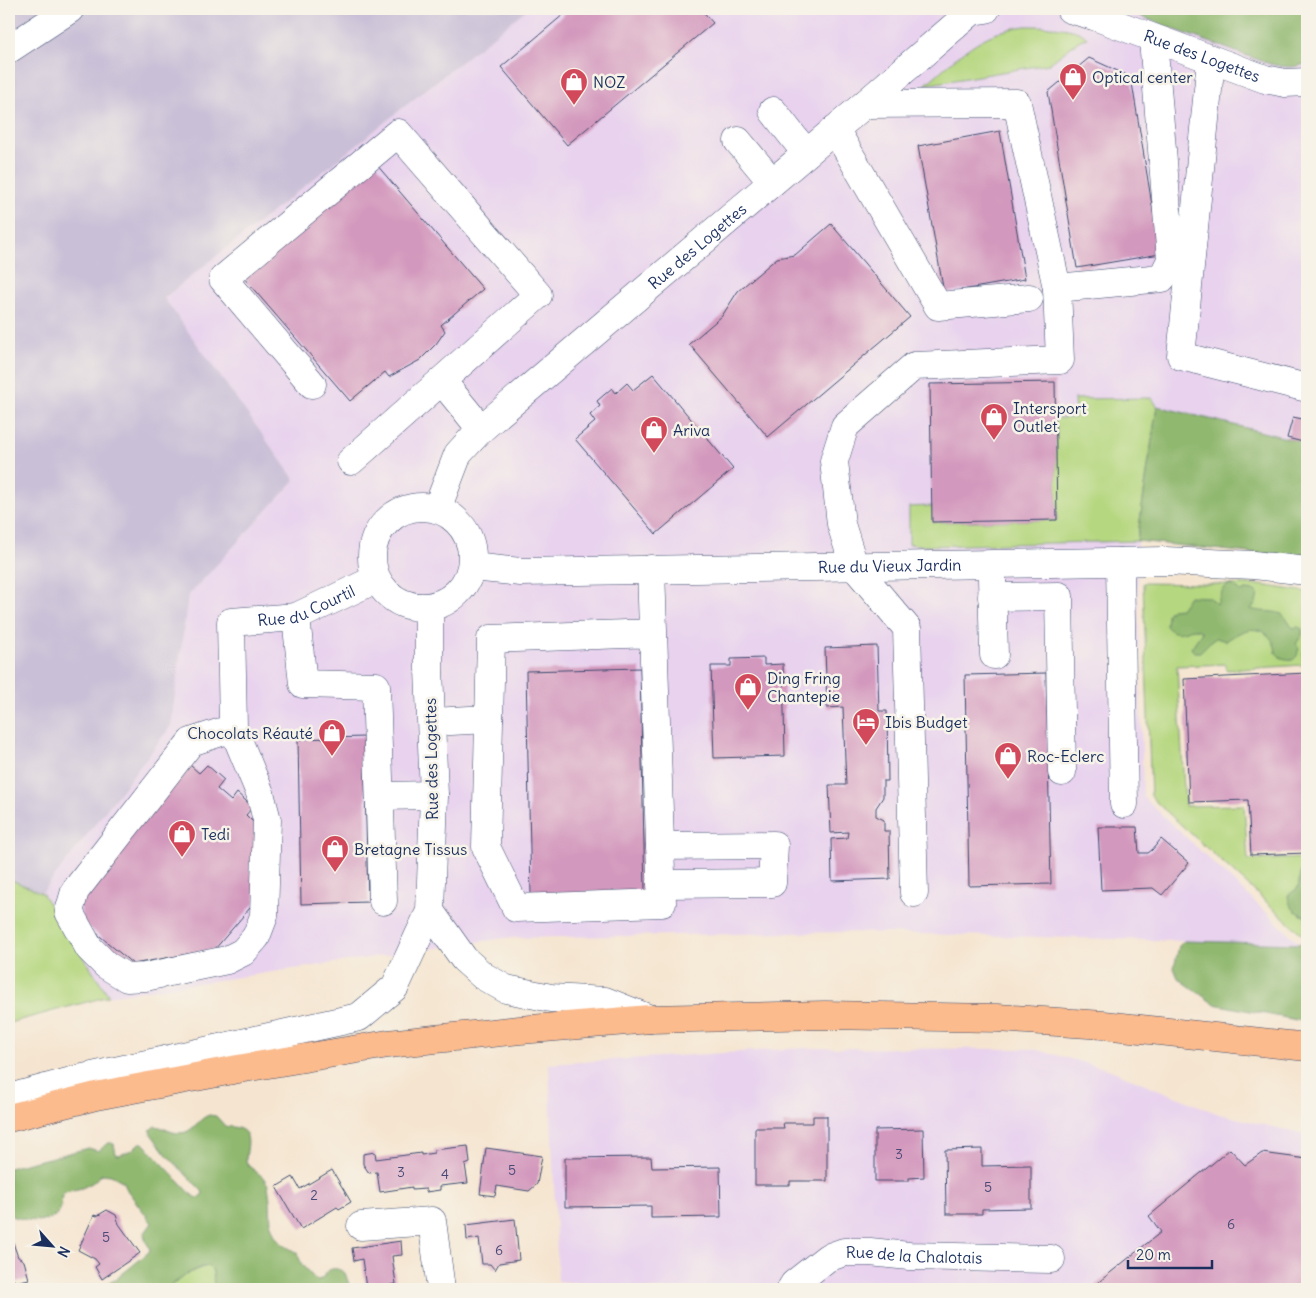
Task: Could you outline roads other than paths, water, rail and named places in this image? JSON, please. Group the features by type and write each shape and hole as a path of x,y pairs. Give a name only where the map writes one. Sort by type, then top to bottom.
{"main road":[{"path":"9,1118 96,1096 238,1069 388,1044 650,1019 825,1015 997,1018 1104,1025 1307,1047"}],"street":[{"path":"9,49 70,9"},
{"name":"Rue des Logettes","path":"437,509 458,454 481,429 975,9"},
{"name":"Rue des Logettes","path":"1070,9 1265,78 1285,83 1307,82"},
{"path":"1057,288 1162,278 1171,260 1152,39"},
{"path":"1212,60 1181,356 1307,388"},
{"path":"865,104 1018,103 1057,288 1060,360 914,366 845,426 834,461 841,524 854,566 907,628 914,893"},
{"path":"773,111 806,153"},
{"path":"835,129 938,306 1029,298"},
{"path":"312,384 223,279 398,133 538,295 351,461"},
{"path":"738,141 772,182"},
{"path":"442,381 481,429"},
{"path":"424,507 437,509 458,521 465,531 473,554 472,566 468,578 452,598 441,604 429,607 413,606 398,602 382,588 376,579 372,566 374,541 388,519 405,510 424,507"},
{"name":"Rue du Vieux Jardin","path":"472,566 521,572 1165,561 1254,565 1307,571"},
{"path":"1120,562 1124,804"},
{"path":"992,564 994,655"},
{"path":"651,569 662,903 516,908 486,847 491,640 653,633"},
{"name":"Rue du Courtil","path":"234,728 231,622 296,617 376,579"},
{"path":"992,597 1059,596 1062,772"},
{"name":"Rue des Logettes","path":"429,607 429,669 434,795 430,911"},
{"path":"296,617 303,684 376,686 383,902"},
{"path":"432,722 489,719"},
{"path":"234,728 260,793 267,820 264,916 256,937 243,952 227,960 145,977 127,978 106,965 89,948 78,930 69,912 75,891 191,742 234,728"},
{"path":"381,796 434,795"},
{"path":"660,846 774,845 772,883 661,884"},
{"path":"9,1098 79,1079 359,1016 395,987 430,911 464,959 483,976 506,989 552,998 605,1002 650,1019"},
{"path":"361,1226 432,1221 441,1289"},
{"name":"Rue de la Chalotais","path":"791,1289 794,1284 828,1258 844,1252 870,1252 909,1256 1051,1259"}],"place":[{"name":"Optical center","path":"1073,101"},
{"name":"NOZ","path":"574,106"},
{"name":"Intersport Outlet","path":"994,441"},
{"name":"Ariva","path":"654,454"},
{"name":"Ding Fring Chantepie","path":"748,711"},
{"name":"Ibis Budget","path":"866,746"},
{"name":"Chocolats Réauté","path":"332,757"},
{"name":"Roc-Eclerc","path":"1008,780"},
{"name":"Tedi","path":"182,858"},
{"name":"Bretagne Tissus","path":"335,873"}]}
